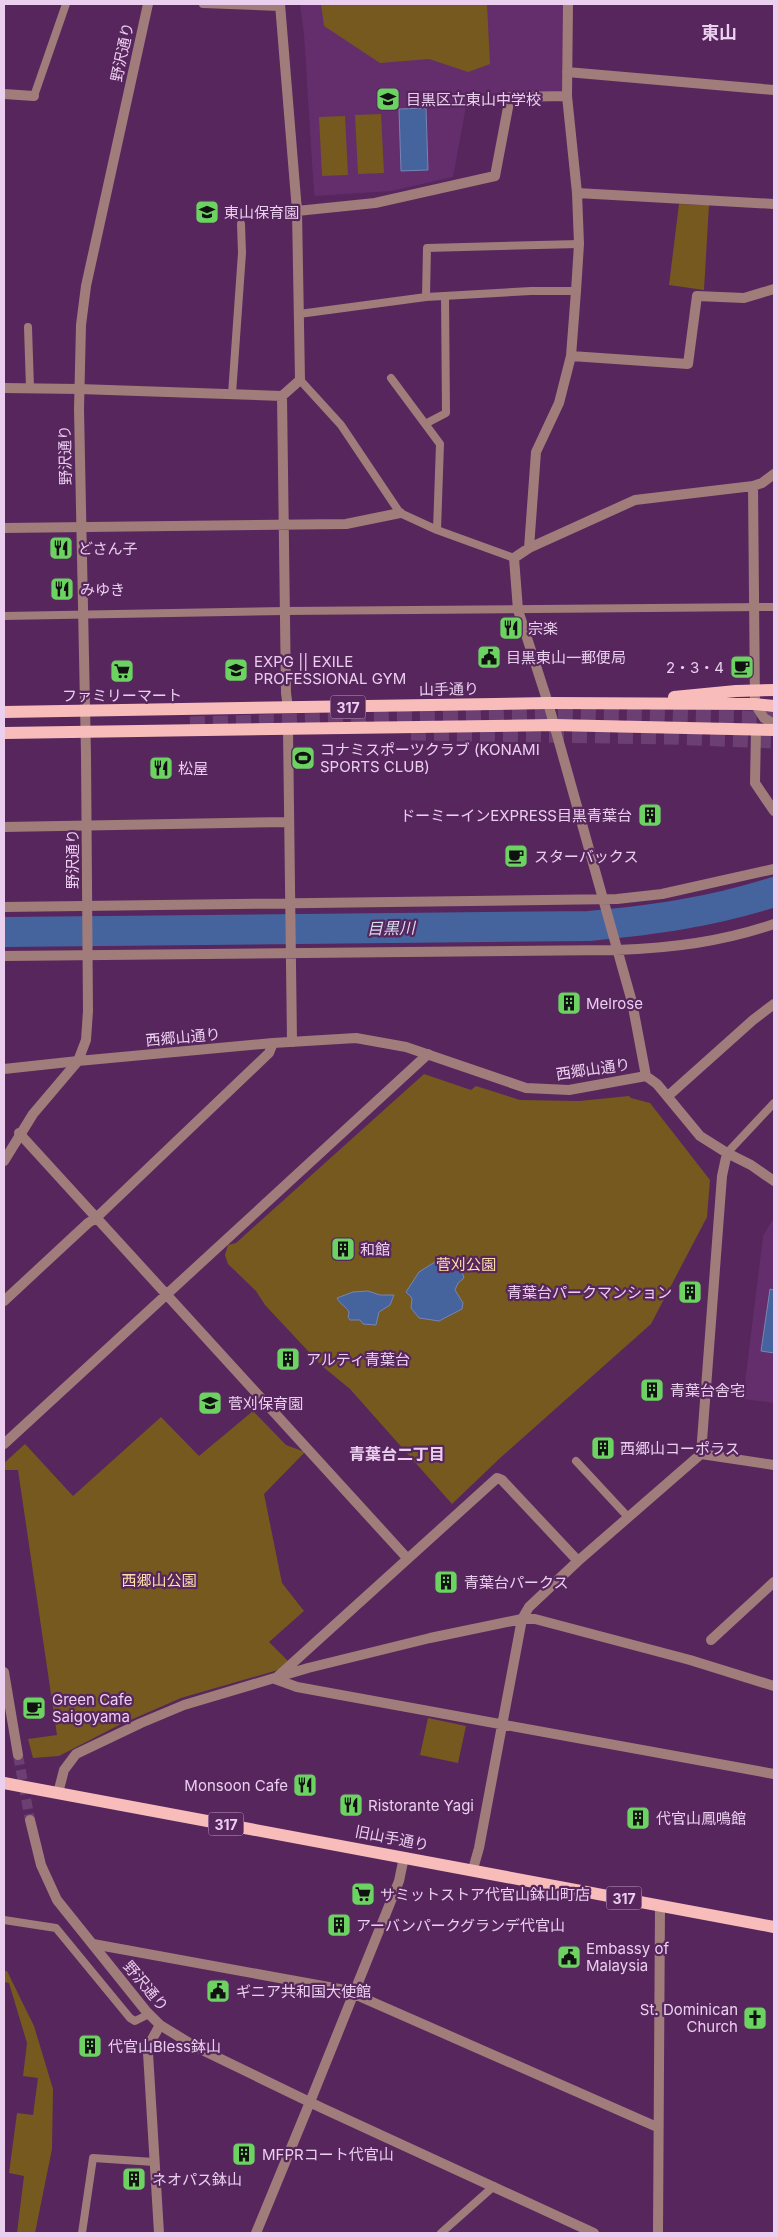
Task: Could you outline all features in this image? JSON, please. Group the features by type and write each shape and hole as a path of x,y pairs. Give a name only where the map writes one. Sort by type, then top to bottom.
{"main road":[{"name":"317","path":"612,704 706,693 774,690"},
{"name":"山手通り","path":"4,712 548,703 755,704 774,706"},
{"name":"317","path":"4,733 554,725 774,730"},
{"name":"旧山手通り","path":"4,1783 774,1927"}],"street":[{"name":"野沢通り","path":"88,952 79,389 81,325 86,286 148,4"},
{"path":"529,548 536,452 559,403 570,356 576,291 579,244 577,193 567,96 568,4"},
{"path":"4,388 282,396 300,380 296,211 280,5"},
{"path":"567,72 774,90"},
{"path":"4,94 34,96"},
{"path":"296,211 375,203 494,176 510,97 567,96"},
{"path":"577,193 774,204"},
{"path":"570,356 688,364 697,296 744,298 774,289 774,284"},
{"path":"282,396 288,708"},
{"path":"646,1076 632,1002 548,703 518,610 514,558 529,548 635,500 753,486 762,483 774,474"},
{"path":"753,486 755,704 764,718 774,724"},
{"path":"4,528 346,524 400,513"},
{"path":"288,729 289,950 292,1042"},
{"path":"756,729 754,783 774,811"},
{"path":"4,827 289,822"},
{"path":"4,907 86,909 603,903 662,894 774,869"},
{"path":"4,956 88,952 674,948 720,940 774,924"},
{"path":"4,1161 20,1133 78,1061 86,1040 88,952"},
{"path":"668,1096 753,1020 774,1004"},
{"name":"西郷山通り","path":"4,1069 273,1043 339,1039 373,1040 406,1047 515,1086 537,1090 584,1088 646,1076 668,1096 700,1136 751,1165 774,1182"},
{"path":"4,1301 88,1223 96,1218 269,1053 273,1043"},
{"path":"4,1444 428,1054"},
{"path":"20,1133 407,1558"},
{"path":"473,1870 479,1848 522,1620 529,1607 578,1560 700,1454 722,1176 727,1153"},
{"path":"700,1454 774,1465"},
{"path":"275,1679 497,1478 502,1480 578,1560"},
{"path":"711,1640 774,1582"},
{"path":"53,1792 64,1770 76,1754 184,1705 308,1668 430,1638 522,1620 535,1619 690,1660 774,1686"},
{"path":"4,1672 18,1754"},
{"path":"275,1679 297,1687 774,1774"},
{"name":"野沢通り","path":"30,1820 48,1885 67,1915 160,2025 196,2047 588,2232"},
{"path":"256,2233 399,1880 404,1858"},
{"path":"658,2233 660,1906"},
{"path":"93,1944 346,1990 658,2127"},
{"path":"159,2233 148,2053 150,2043 160,2025"}],"lane":[{"path":"34,96 66,4"},
{"path":"203,4 280,5"},
{"path":"232,394 242,253 241,224"},
{"path":"426,297 426,248 579,244"},
{"path":"299,314 426,297 531,291 576,291"},
{"path":"425,424 446,413 445,296"},
{"path":"28,327 30,388"},
{"path":"390,378 440,444 437,530"},
{"path":"300,380 341,424 400,513 437,530 514,558"},
{"path":"4,616 285,611 774,607"},
{"path":"727,1153 774,1103"},
{"path":"576,1461 628,1517"},
{"path":"4,1920 56,1928 130,2018 135,2021 149,2014"},
{"path":"82,2233 93,2158 154,2162"},
{"path":"441,2233 494,2186"}],"shaded area":[{"name":"目黒区立東山中学校","path":"300,4 565,4 564,93 506,95 505,101 468,96 453,177 391,191 316,196 314,194 304,35"},
{"path":"774,1217 774,1403 743,1399 763,1236"}],"green space":[{"path":"321,4 487,4 490,64 468,72 429,59 380,63 324,26"},
{"path":"381,114 384,173 358,174 355,115"},
{"path":"345,116 348,175 322,176 319,117"},
{"path":"679,204 709,205 704,290 669,285"},
{"name":"菅刈公園","path":"424,1074 471,1090 476,1086 520,1100 579,1101 629,1096 650,1103 710,1180 707,1217 651,1324 499,1459 452,1504 350,1389 322,1366 265,1305 256,1291 228,1264 225,1255 228,1245 236,1243"},
{"name":"西郷山公園","path":"253,1411 286,1445 305,1452 264,1494 282,1583 304,1611 269,1642 288,1661 278,1670 181,1698 119,1725 59,1756 33,1758 28,1739 57,1735 18,1470 4,1470 4,1463 25,1444 73,1496 161,1417 199,1456"},
{"path":"428,1718 466,1726 458,1763 420,1755"},
{"path":"4,1971 7,1971 34,2026 53,2089 52,2149 35,2233 17,2233 24,2176 9,2173 17,2113 33,2115 38,2078 23,2076 27,2043 9,1983 4,1982"}],"water":[{"path":"426,108 428,170 401,171 399,109"},
{"path":"435,1262 440,1262 442,1269 459,1263 464,1278 458,1283 455,1290 463,1303 462,1309 439,1321 419,1318 411,1308 412,1298 406,1292 419,1272"},
{"path":"770,1289 774,1290 774,1353 761,1351"},
{"path":"368,1291 380,1295 394,1295 390,1305 379,1312 376,1325 363,1324 360,1320 350,1320 348,1311 337,1298 353,1292"}],"waterway":[{"name":"目黒川","path":"4,932 589,926 682,914 728,905 774,892"}],"tunnel":[{"path":"190,724 567,713 774,719"},
{"path":"411,733 669,737 774,741"},
{"path":"18,1755 30,1820"}],"place":[{"name":"目黒区立東山中学校","path":"388,99"},
{"name":"東山保育園","path":"207,212"},
{"name":"どさん子","path":"61,548"},
{"name":"みゆき","path":"62,589"},
{"name":"宗楽","path":"511,628"},
{"name":"目黒東山一郵便局","path":"489,657"},
{"name":"2・3・4","path":"742,667"},
{"name":"EXPG || EXILE PROFESSIONAL GYM","path":"236,670"},
{"name":"ファミリーマート","path":"122,671"},
{"name":"コナミスポーツクラブ (KONAMI SPORTS CLUB)","path":"303,758"},
{"name":"松屋","path":"161,768"},
{"name":"ドーミーインEXPRESS目黒青葉台","path":"650,815"},
{"name":"スターバックス","path":"516,856"},
{"name":"Melrose","path":"569,1003"},
{"name":"和館","path":"343,1249"},
{"name":"青葉台パークマンション","path":"690,1292"},
{"name":"アルティ青葉台","path":"288,1359"},
{"name":"青葉台舎宅","path":"652,1390"},
{"name":"菅刈保育園","path":"210,1403"},
{"name":"西郷山コーポラス","path":"603,1448"},
{"name":"青葉台パークス","path":"446,1582"},
{"name":"Green Cafe Saigoyama","path":"34,1708"},
{"name":"Monsoon Cafe","path":"305,1785"},
{"name":"Ristorante Yagi","path":"351,1805"},
{"name":"代官山鳳鳴館","path":"638,1818"},
{"name":"サミットストア代官山鉢山町店","path":"363,1894"},
{"name":"アーバンパークグランデ代官山","path":"339,1925"},
{"name":"Embassy of Malaysia","path":"569,1957"},
{"name":"ギニア共和国大使館","path":"218,1991"},
{"name":"St. Dominican Church","path":"755,2018"},
{"name":"代官山Bless鉢山","path":"90,2046"},
{"name":"MFPRコート代官山","path":"244,2154"},
{"name":"ネオパス鉢山","path":"134,2179"}],"district":[{"name":"東山","path":"719,32"},
{"name":"青葉台二丁目","path":"397,1454"}]}
